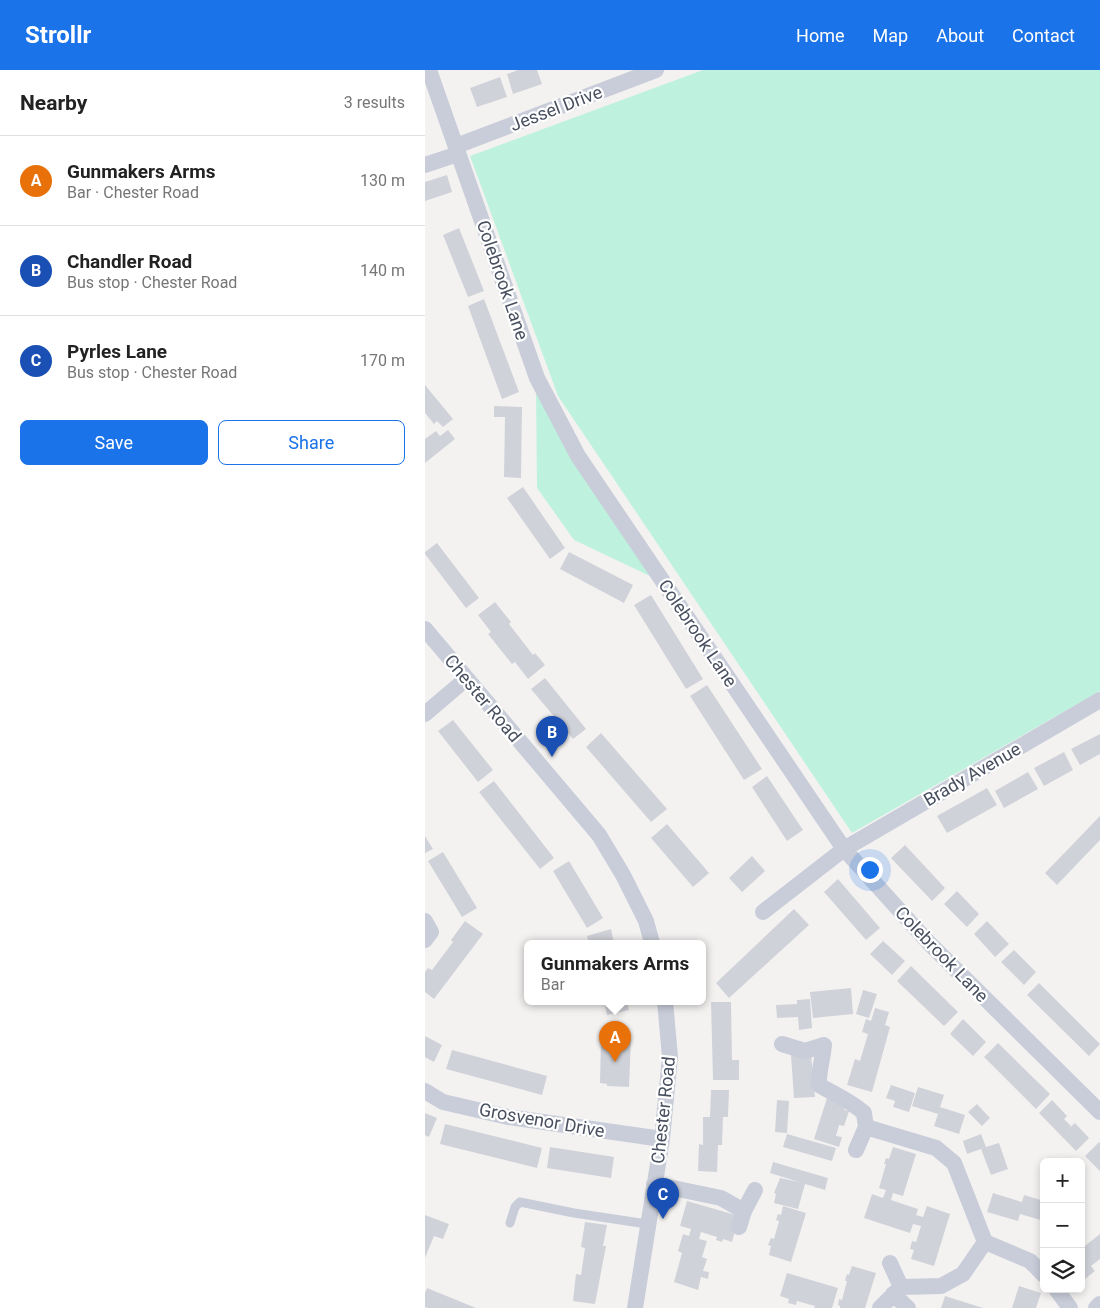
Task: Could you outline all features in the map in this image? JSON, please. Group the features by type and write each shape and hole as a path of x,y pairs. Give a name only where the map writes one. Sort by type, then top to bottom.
{"street":[{"name":"Colebrook Lane","path":"429,70 537,378 578,456 844,849 929,943 1098,1105"},
{"name":"Jessel Drive","path":"425,165 457,150 656,70"},
{"name":"Chester Road","path":"425,629 599,835 623,875 646,921 651,940"},
{"path":"425,714 467,679"},
{"name":"Brady Avenue","path":"763,912 844,849 1100,700"},
{"path":"425,921 431,932 425,940"},
{"name":"Chester Road","path":"635,1308 653,1184 662,1140 670,1057 665,1005"},
{"path":"781,1044 805,1051 824,1045 818,1078 819,1085 864,1113 866,1127 856,1150"},
{"name":"Grosvenor Drive","path":"425,1091 443,1102 507,1117 662,1140"},
{"path":"866,1127 936,1148 953,1163 985,1242 1030,1261 1040,1271"},
{"path":"653,1184 721,1198 744,1211"},
{"path":"739,1227 744,1211 755,1190"},
{"path":"880,1308 897,1291 941,1286 963,1274 985,1242"},
{"path":"890,1263 897,1291 908,1308"},
{"path":"1059,1293 1070,1308"},
{"path":"1096,1308 1100,1304"}],"lane":[{"path":"510,1223 515,1207 520,1202 574,1213 647,1224"}],"green space":[{"path":"703,70 1100,70 1100,691 852,833 558,396 470,156"},
{"path":"536,388 654,578 574,540 537,488"}],"building":[{"path":"518,70 537,70 542,84 513,94 507,74"},
{"path":"500,77 507,97 477,107 470,88"},
{"path":"447,175 452,192 425,201 425,182"},
{"path":"459,228 484,291 468,297 443,235"},
{"path":"484,299 519,392 502,399 468,306"},
{"path":"425,385 453,419 443,427 437,421 434,424 425,413"},
{"path":"494,406 522,407 521,478 504,477 505,417 494,417"},
{"path":"448,430 455,439 425,463 425,439 436,431 440,436"},
{"path":"523,487 565,548 550,559 507,498"},
{"path":"437,543 479,598 466,608 425,554"},
{"path":"569,552 633,585 624,603 560,569"},
{"path":"651,595 703,679 686,689 634,605"},
{"path":"495,602 533,655 535,653 545,665 528,679 515,662 512,664 488,634 491,632 478,615"},
{"path":"545,678 586,729 573,739 531,689"},
{"path":"707,685 762,769 744,780 690,696"},
{"path":"453,720 493,770 478,782 438,731"},
{"path":"601,733 667,809 651,822 586,747"},
{"path":"1100,734 1100,754 1080,765 1071,749"},
{"path":"1064,752 1073,770 1044,786 1034,768"},
{"path":"1028,772 1038,789 1004,808 995,791"},
{"path":"767,776 803,830 787,841 752,787"},
{"path":"494,781 554,858 540,869 479,792"},
{"path":"987,788 997,805 947,833 937,816"},
{"path":"1100,816 1100,840 1057,885 1045,873"},
{"path":"667,824 709,873 693,887 651,838"},
{"path":"425,836 433,849 425,853"},
{"path":"905,845 945,888 932,901 891,858"},
{"path":"443,852 477,908 462,917 428,861"},
{"path":"752,856 765,871 742,892 729,878"},
{"path":"569,861 603,918 587,928 553,871"},
{"path":"838,879 880,928 866,940 824,892"},
{"path":"957,891 979,914 967,927 944,904"},
{"path":"794,909 809,925 729,998 716,983"},
{"path":"465,921 483,934 434,999 425,992 425,972 428,968 432,970 453,942 451,940"},
{"path":"987,921 1009,944 995,957 974,934"},
{"path":"611,929 613,940 588,940 587,936"},
{"path":"883,941 905,961 892,975 870,954"},
{"path":"1014,950 1036,972 1024,985 1001,962"},
{"path":"911,966 958,1012 944,1026 897,981"},
{"path":"1039,983 1100,1044 1089,1056 1027,995"},
{"path":"851,988 853,1014 813,1018 810,992"},
{"path":"863,990 877,994 869,1018 856,1014"},
{"path":"810,999 812,1028 799,1030 798,1017 777,1018 776,1005 797,1004 797,1000"},
{"path":"711,1002 731,1002 732,1060 739,1060 739,1080 713,1080"},
{"path":"605,1005 628,1005 629,1010 607,1015"},
{"path":"875,1008 889,1012 885,1025 890,1027 872,1092 847,1085 855,1059 860,1061 868,1034 862,1032 866,1019 871,1021"},
{"path":"963,1019 986,1042 973,1056 950,1034"},
{"path":"425,1036 442,1045 434,1062 425,1057"},
{"path":"608,1038 631,1038 629,1087 607,1086 607,1084 600,1083 601,1039 608,1040"},
{"path":"998,1043 1050,1094 1036,1109 984,1057"},
{"path":"452,1050 547,1076 542,1095 446,1069"},
{"path":"811,1054 815,1097 794,1098 791,1055"},
{"path":"891,1085 915,1093 909,1112 893,1107 895,1101 886,1098"},
{"path":"918,1087 944,1095 940,1107 965,1115 959,1134 934,1126 938,1114 912,1106"},
{"path":"711,1090 729,1090 728,1117 723,1117 722,1145 718,1145 717,1172 698,1171 699,1144 703,1145 703,1117 710,1117"},
{"path":"827,1098 846,1105 844,1110 849,1111 844,1126 839,1125 836,1136 842,1137 839,1147 814,1139"},
{"path":"777,1100 789,1101 787,1133 775,1132"},
{"path":"1052,1100 1067,1116 1064,1119 1071,1126 1066,1131 1075,1123 1089,1138 1076,1151 1039,1113"},
{"path":"977,1104 990,1118 982,1126 968,1112"},
{"path":"425,1113 437,1118 429,1137 425,1135"},
{"path":"445,1124 542,1148 537,1168 440,1144"},
{"path":"787,1134 836,1148 832,1161 783,1147"},
{"path":"981,1134 986,1147 999,1143 1008,1169 991,1175 981,1149 967,1154 963,1141"},
{"path":"1100,1143 1100,1171 1085,1156"},
{"path":"550,1147 614,1157 611,1178 547,1168"},
{"path":"893,1147 916,1154 903,1196 893,1193 891,1200 918,1209 916,1215 923,1217 927,1206 950,1214 934,1266 911,1259 914,1250 910,1249 912,1241 916,1242 921,1226 913,1224 910,1233 864,1218 872,1194 883,1198 886,1190 879,1188 886,1158 889,1159"},
{"path":"773,1162 828,1178 825,1190 805,1184 798,1209 774,1203 776,1194 774,1193 780,1178 799,1182 770,1173"},
{"path":"993,1193 1022,1202 1024,1195 1040,1200 1040,1220 1020,1214 1018,1221 987,1212"},
{"path":"687,1201 739,1216 732,1242 723,1239 722,1242 716,1240 717,1237 701,1232 699,1239 707,1241 702,1257 707,1259 703,1271 709,1272 708,1279 701,1277 698,1290 674,1282 682,1253 678,1251 683,1234 689,1236 691,1229 680,1226"},
{"path":"783,1206 806,1213 791,1262 769,1255 771,1246 768,1245 771,1238 774,1239 779,1221 776,1220 778,1214 781,1215"},
{"path":"425,1215 449,1224 443,1239 434,1236 425,1258"},
{"path":"585,1222 607,1225 603,1246 606,1246 595,1304 573,1301 576,1274 581,1275 585,1248 581,1247"},
{"path":"1100,1234 1100,1259 1091,1266 1095,1271 1085,1279 1085,1248 1085,1246"},
{"path":"852,1266 876,1273 865,1308 840,1308 838,1305 839,1299 842,1300 847,1274 849,1275"},
{"path":"787,1273 838,1288 832,1308 814,1308 815,1306 797,1301 796,1305 788,1303 789,1299 780,1296"},
{"path":"1019,1286 1041,1293 1036,1308 1012,1308"},
{"path":"427,1288 476,1308 425,1307"},
{"path":"945,1296 983,1308 941,1308"}],"place":[{"name":"Chandler Road","path":"552,757"},
{"name":"Gunmakers Arms","path":"615,1062"},
{"name":"Pyrles Lane","path":"663,1219"}]}
